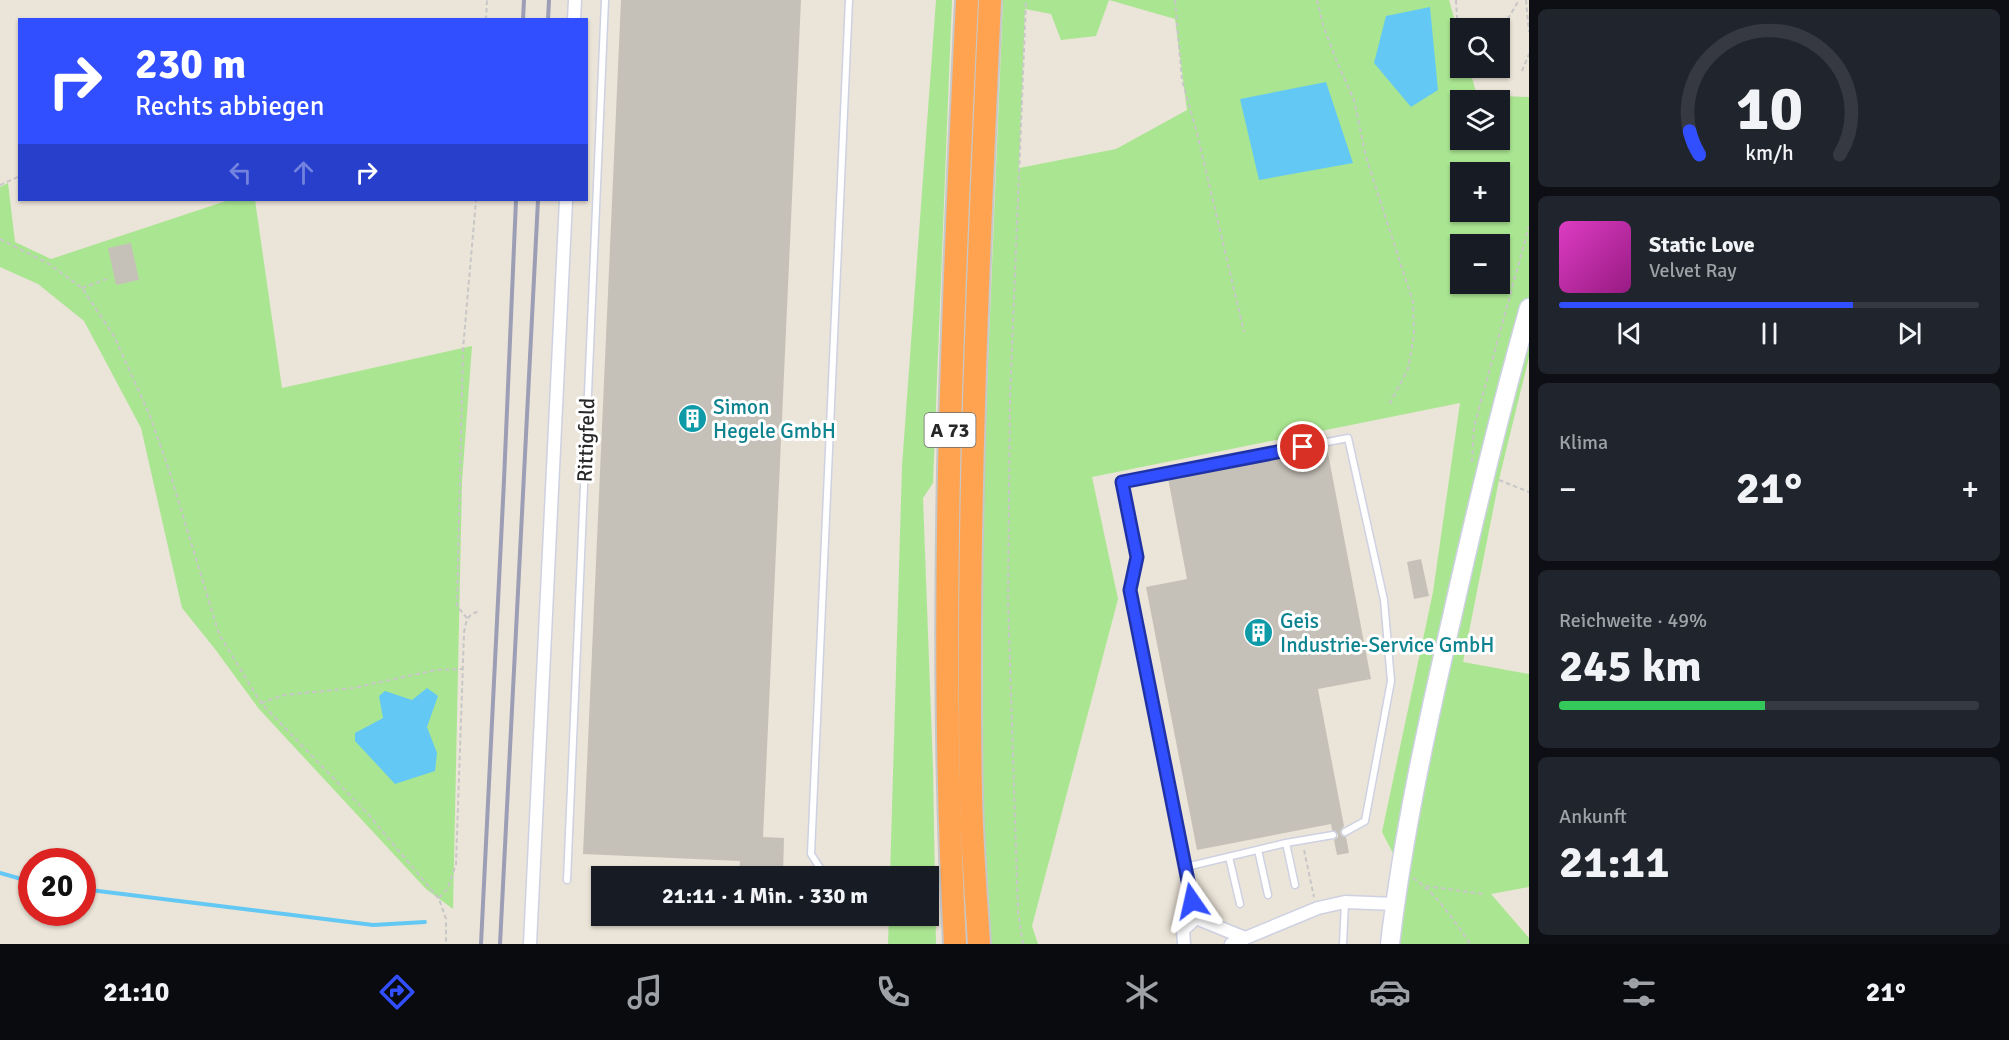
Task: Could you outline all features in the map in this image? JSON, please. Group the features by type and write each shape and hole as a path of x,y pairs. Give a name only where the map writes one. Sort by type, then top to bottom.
{"highway":[{"name":"A 73","path":"955,944 948,792 948,532 953,332 967,0"},
{"name":"A 73","path":"979,944 971,800 971,516 976,307 990,0"},
{"path":"978,920 984,944"}],"main road":[{"path":"1390,944 1417,772 1485,474 1529,308"}],"street":[{"path":"574,18 575,0"},
{"path":"530,944 566,201"},
{"path":"1231,944 1318,908 1345,903 1395,904"},
{"path":"1184,944 1183,930 1196,918 1245,938"}],"lane":[{"name":"Rittigfeld","path":"567,880 605,0"},
{"path":"819,866 811,854 849,0"},
{"path":"1196,918 1130,590 1137,557 1122,482 1348,438 1384,600 1391,681 1365,821 1345,832"},
{"path":"1186,867 1286,843 1333,835"},
{"path":"1286,843 1295,885"},
{"path":"1258,850 1268,895"},
{"path":"1229,857 1240,904"},
{"path":"1343,944 1345,903"}],"path":[{"path":"486,18 488,0"},
{"path":"1023,944 1018,912 1008,601 1011,386 1026,0"},
{"path":"1175,0 1182,80 1197,133 1244,332"},
{"path":"1317,0 1336,62 1354,100 1366,157 1413,302 1414,334 1408,369 1389,405"},
{"path":"1456,0 1457,18"},
{"path":"1508,18 1519,0"},
{"path":"1526,0 1529,32"},
{"path":"1522,71 1529,54"},
{"path":"0,185 18,177"},
{"path":"467,618 457,606 457,582 463,349 476,201"},
{"path":"0,239 49,264 82,288 114,336 150,416 169,470 219,634 261,703 368,814 439,899 446,920 446,944"},
{"path":"82,288 106,279"},
{"path":"1485,474 1529,492"},
{"path":"439,899 447,888 456,864 464,633 467,618 473,612 480,610"},
{"path":"261,703 284,695 353,688 436,670 463,669"},
{"path":"1302,840 1318,908"},
{"path":"1401,870 1425,886 1456,923 1470,944"},
{"path":"1425,886 1483,894"}],"green space":[{"path":"936,0 952,0 933,483 923,498 935,866 890,866 902,466"},
{"path":"1003,0 1109,0 1449,0 1454,18 1450,18 1450,78 1472,78 1476,90 1450,90 1450,150 1510,150 1510,96 1529,97 1529,357 1500,475 1463,662 1529,674 1529,887 1491,894 1529,938 1529,944 1382,944 1401,869 1382,832 1433,592 1460,403 1092,477 1118,599 1032,926 1038,944 989,944 983,794 983,485","holes":["1109,0 1175,19 1187,110 1116,149 1019,168 1025,9 1051,14 1061,40 1096,36"]},
{"path":"8,183 15,242 51,259 226,201 255,201 282,388 472,346 462,481 453,909 426,889 259,709 182,608 141,428 84,321 38,284 0,267 0,187"},
{"path":"889,926 936,926 936,944 888,944"}],"water":[{"path":"1430,7 1438,90 1411,107 1374,63 1386,16"},
{"path":"1326,82 1353,163 1259,180 1240,99"},
{"path":"427,688 438,696 427,727 437,753 435,771 395,784 355,741 355,733 383,718 379,696 385,691 412,700"}],"building":[{"name":"Simon Hegele GmbH","path":"621,0 801,0 763,837 784,838 783,866 740,866 740,861 583,854"},
{"path":"131,243 139,280 116,285 108,248"},
{"name":"Geis Industrie-Service GmbH","path":"1327,448 1371,679 1318,689 1344,826 1340,832 1346,837 1349,853 1337,855 1334,840 1338,834 1332,830 1331,824 1197,850 1146,587 1187,579 1168,478"},
{"path":"1421,559 1429,596 1414,599 1407,562"}],"waterway":[{"path":"0,873 18,878"},
{"path":"96,891 373,925 425,922"}],"railway":[{"path":"523,18 524,0"},
{"path":"548,18 549,0"},
{"path":"481,944 516,201"},
{"path":"500,944 538,201"}],"place":[{"name":"Simon Hegele GmbH","path":"692,419"},
{"name":"Geis Industrie-Service GmbH","path":"1259,633"}],"route":[{"path":"1192,901 1130,590 1137,557 1122,482 1303,447"}]}
